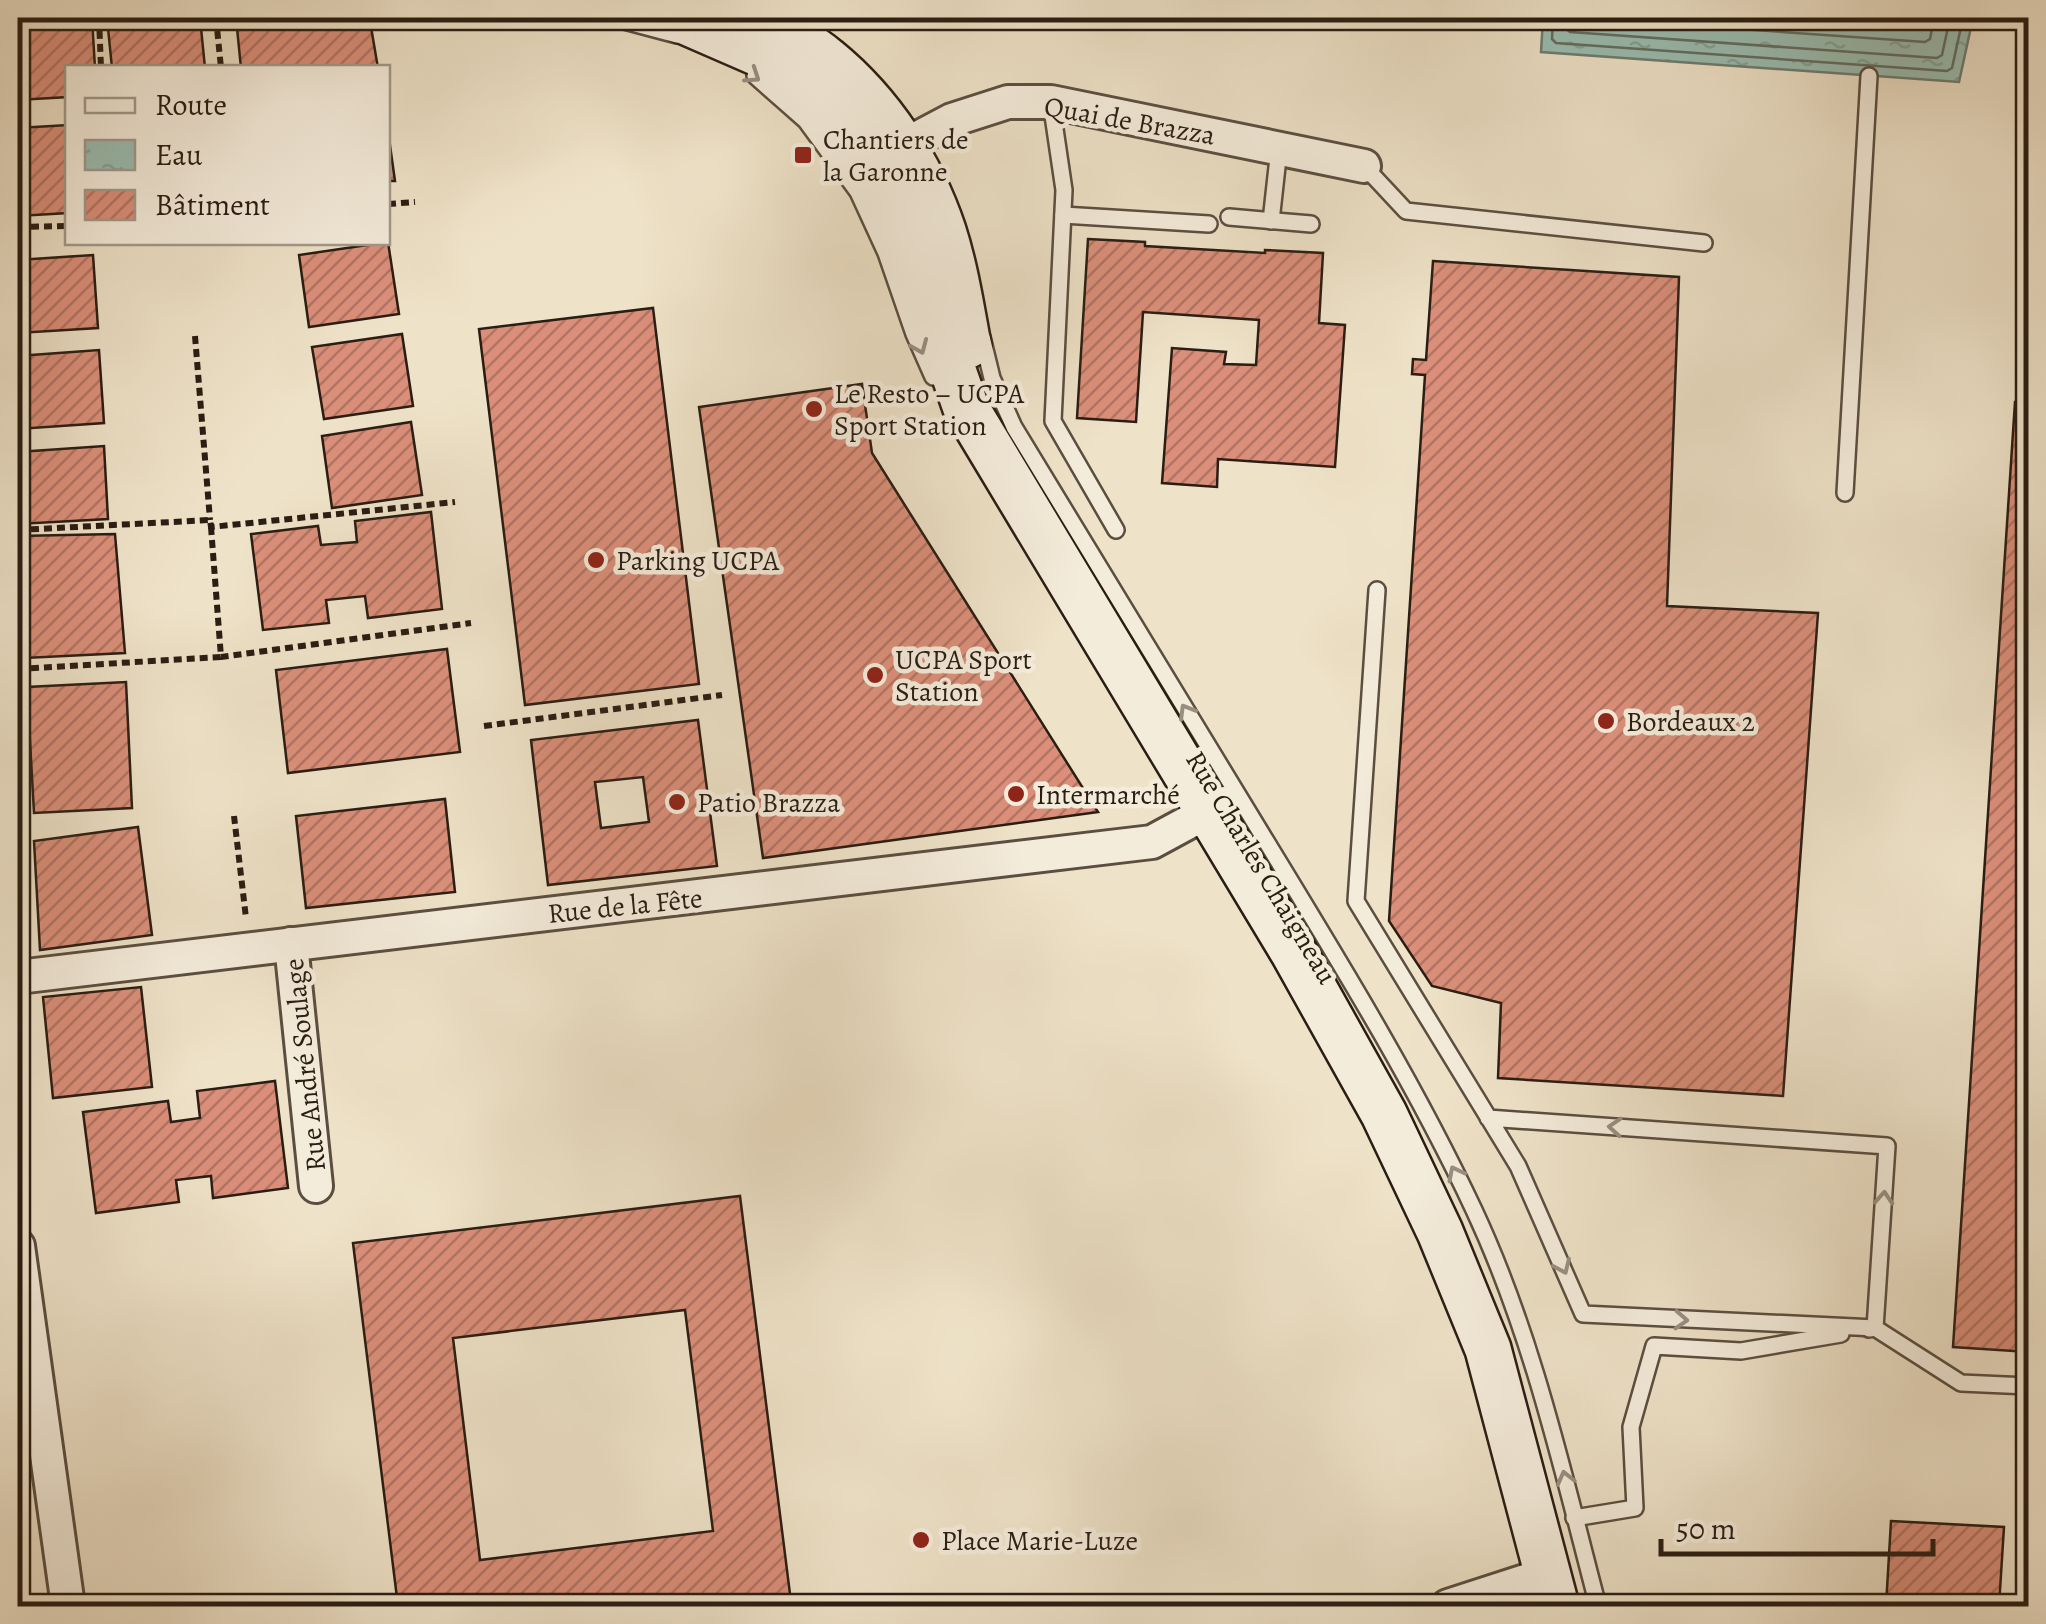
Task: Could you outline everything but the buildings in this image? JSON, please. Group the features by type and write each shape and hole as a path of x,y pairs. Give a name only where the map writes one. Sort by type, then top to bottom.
{"main road":[{"path":"678,18 770,58 838,121 906,146"},
{"path":"754,18 826,58 906,146"},
{"name":"Rue Charles Chaigneau","path":"906,146 943,232 974,377 1007,444 1210,811 1384,1114 1440,1232 1488,1348 1540,1583"},
{"name":"Rue Charles Chaigneau","path":"1210,811 1332,981 1456,1216 1512,1354 1582,1606"}],"street":[{"name":"Quai de Brazza","path":"906,146 952,120 1008,102 1052,102 1364,166"},
{"name":"Rue de la Fête","path":"18,977 1152,842 1210,811"},
{"name":"Rue André Soulage","path":"291,944 316,1186"},
{"path":"18,1246 30,1424 68,1606"},
{"path":"1448,1606 1540,1583"}],"lane":[{"path":"613,18 667,30 711,49 763,80 806,122 858,192 886,252 936,385"},
{"path":"1845,493 1868,76"},
{"path":"1052,102 1064,190 1053,421 1116,530"},
{"path":"1271,221 1280,149"},
{"path":"1364,166 1406,211 1704,243"},
{"path":"1063,215 1209,224"},
{"path":"1229,218 1310,224"},
{"path":"966,254 992,378 1014,428 1345,971 1475,1211 1534,1368 1598,1606"},
{"path":"1023,534 1210,811 1288,968 1410,1194 1458,1320"},
{"path":"1377,590 1356,901 1518,1166 1583,1314 1875,1328 1961,1383 2028,1386"},
{"path":"1488,1118 1887,1146 1875,1328"},
{"path":"1574,1518 1634,1508 1632,1427 1654,1346 1741,1351 1875,1328"}],"path":[{"path":"98,18 100,65"},
{"path":"216,18 221,65"},
{"path":"390,204 416,202"},
{"path":"18,227 65,226"},
{"path":"195,336 221,658"},
{"path":"18,530 210,524 455,502"},
{"path":"18,669 221,658 471,623"},
{"path":"484,726 722,694"},
{"path":"234,816 250,949"}],"water":[{"path":"1543,18 1973,18 1959,82 1541,52"}],"place":[{"name":"Chantiers de la Garonne","path":"803,155"},
{"name":"Le Resto – UCPA Sport Station","path":"814,409"},
{"name":"Parking UCPA","path":"596,560"},
{"name":"UCPA Sport Station","path":"875,675"},
{"name":"Bordeaux 2","path":"1606,721"},
{"name":"Intermarché","path":"1016,794"},
{"name":"Patio Brazza","path":"677,802"},
{"name":"Place Marie-Luze","path":"921,1540"}]}
